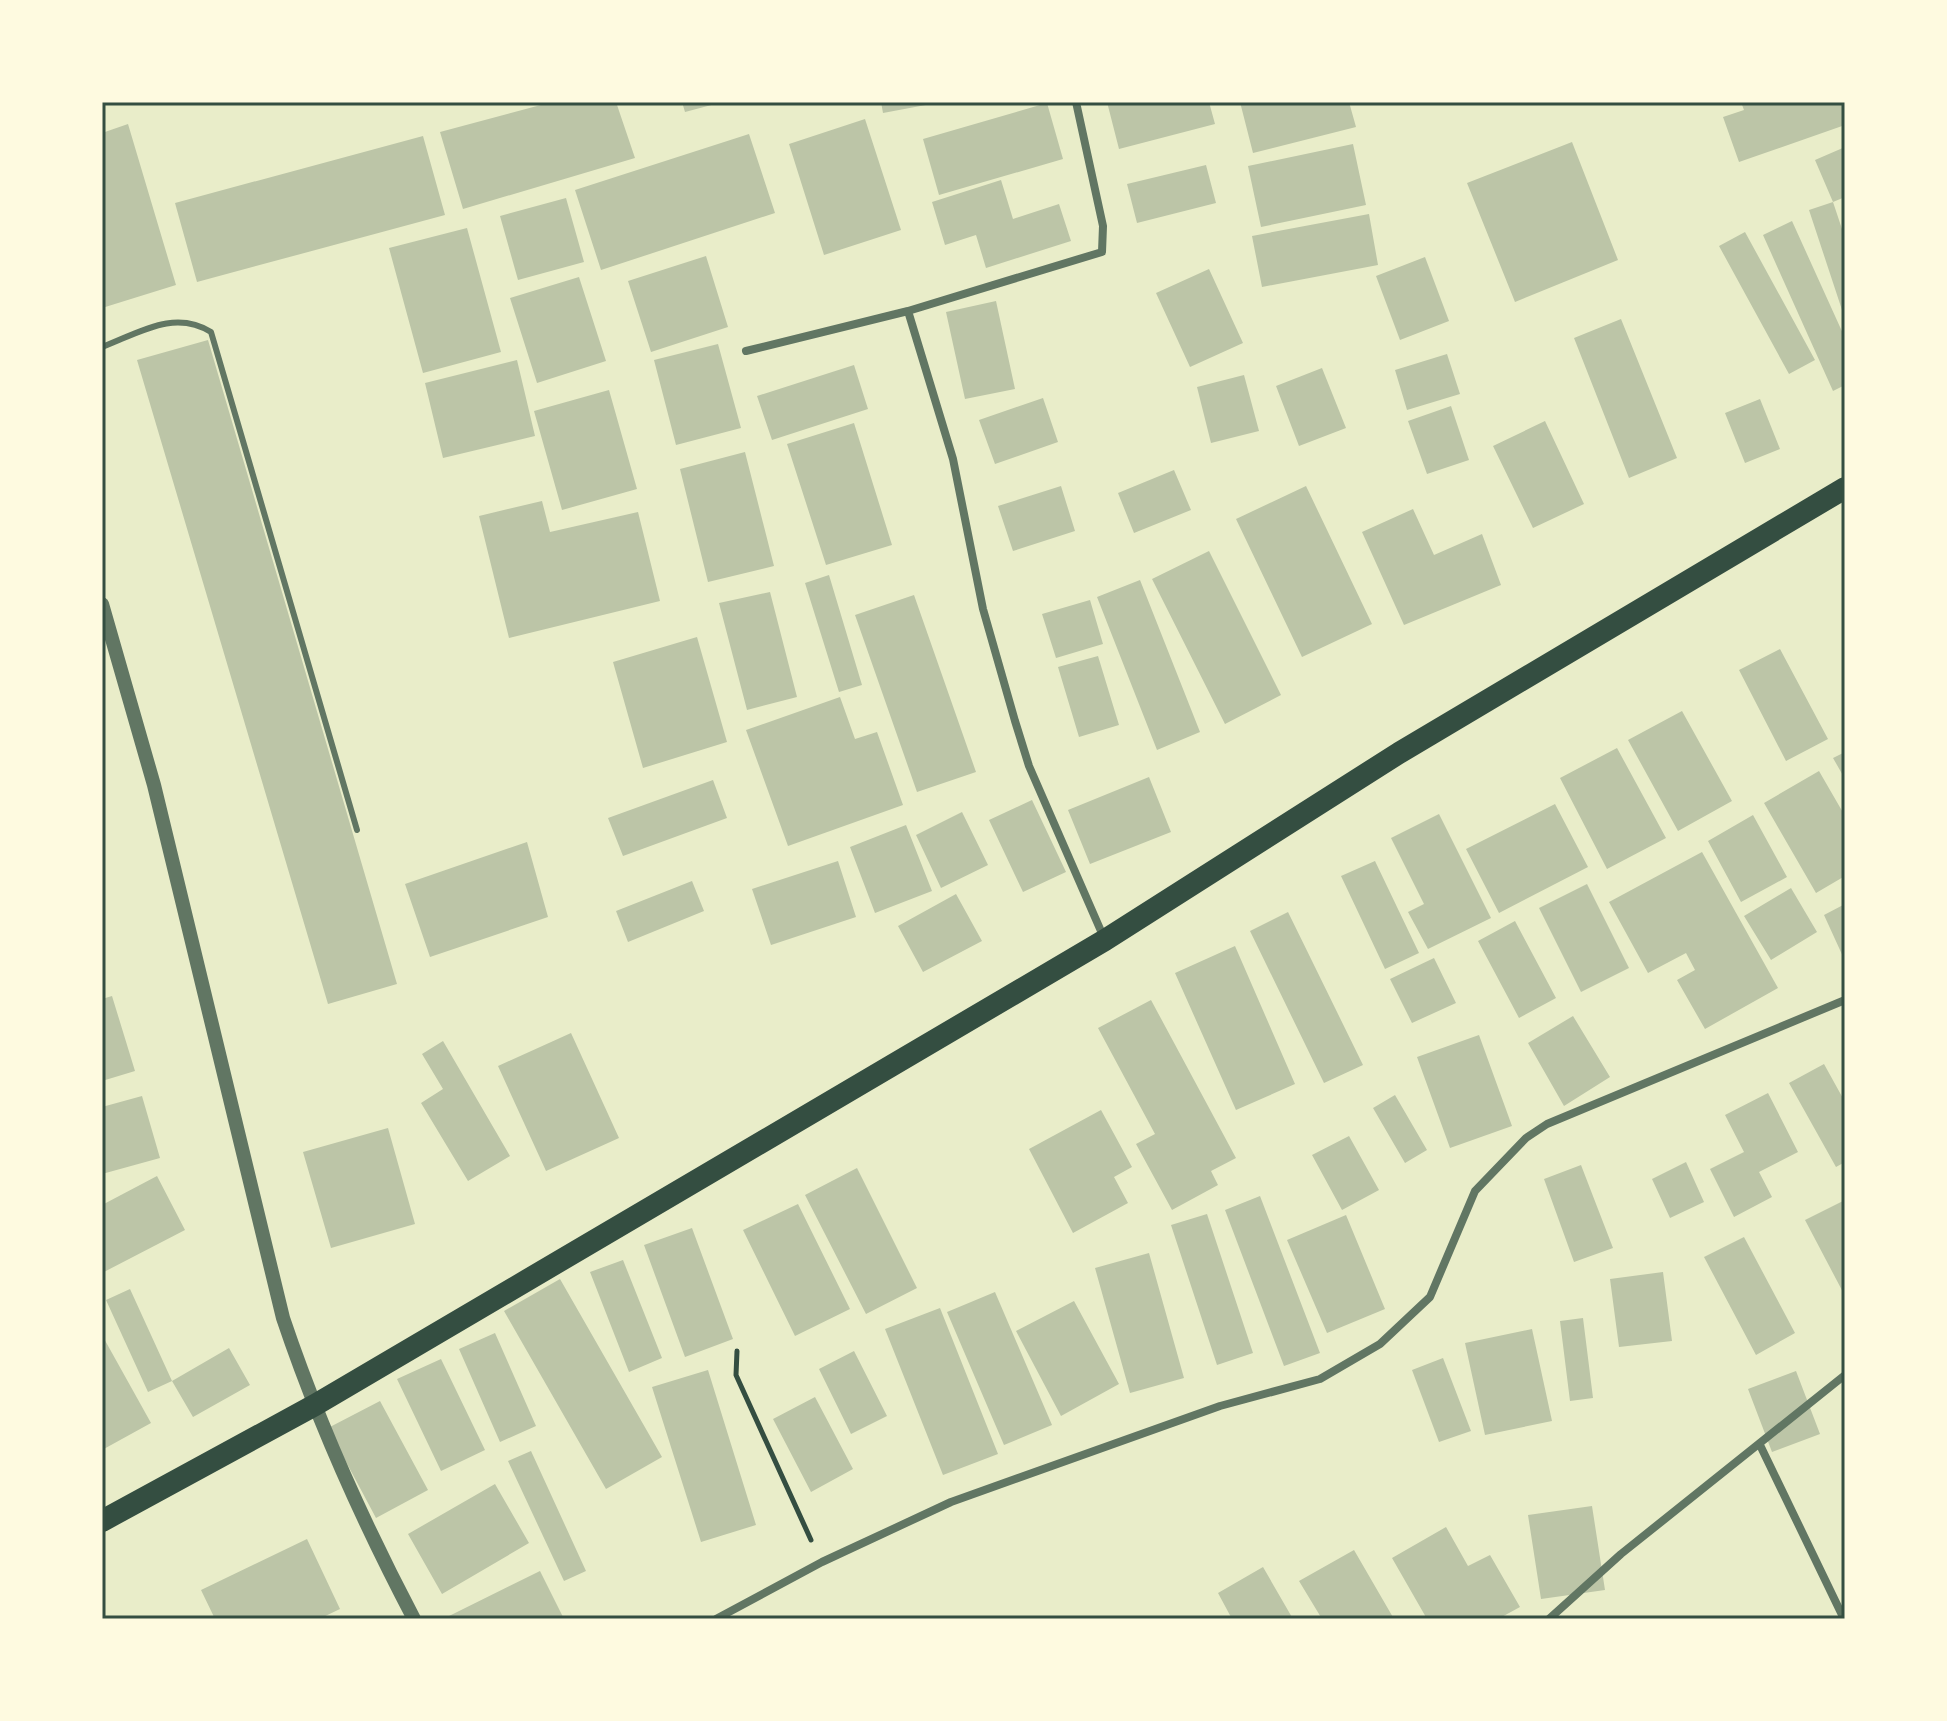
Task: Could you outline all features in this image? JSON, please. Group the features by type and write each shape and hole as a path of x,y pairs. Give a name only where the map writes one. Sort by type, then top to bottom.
{"highway":[{"path":"102,1521 315,1405 1105,940 1399,753 1845,488"}],"street":[{"path":"746,351 908,311 1102,252 1103,226 1076,102"},
{"path":"908,311 953,459 983,609 1029,766 1105,940"},
{"path":"102,604 154,785 283,1318 370,1537 414,1619"},
{"path":"716,1619 822,1562 951,1502 1220,1406 1320,1379 1380,1344 1430,1297 1475,1191 1526,1138 1547,1124 1845,1000"},
{"path":"1549,1619 1621,1554 1845,1375"},
{"path":"1760,1445 1844,1619"}],"lane":[{"path":"102,347 170,322 194,322 211,332 357,830"}],"path":[{"path":"737,1351 736,1375 822,1562"}],"building":[{"path":"552,102 616,102 635,158 463,209 440,132"},
{"path":"682,102 719,102 719,103 685,112"},
{"path":"881,102 930,102 931,104 883,113"},
{"path":"1107,102 1209,102 1215,124 1119,149"},
{"path":"1240,102 1349,102 1356,127 1253,153"},
{"path":"1741,102 1845,102 1845,125 1739,162 1723,117 1744,110"},
{"path":"1047,103 1063,159 939,195 923,139"},
{"path":"865,119 901,230 824,255 789,144"},
{"path":"128,124 176,285 102,308 102,133"},
{"path":"749,134 775,213 601,270 575,190"},
{"path":"423,136 445,215 197,282 175,203"},
{"path":"1572,142 1618,260 1515,302 1467,183"},
{"path":"1353,144 1366,205 1261,227 1248,166"},
{"path":"1845,147 1845,197 1833,202 1815,160"},
{"path":"1206,165 1216,203 1137,223 1127,184"},
{"path":"1001,180 1013,219 1059,204 1071,241 986,268 976,235 945,245 932,202"},
{"path":"566,198 584,262 518,280 500,216"},
{"path":"1833,202 1845,238 1844,316 1809,210"},
{"path":"1369,214 1378,265 1262,287 1252,236"},
{"path":"1792,221 1845,338 1845,385 1833,391 1763,235"},
{"path":"467,228 501,352 423,373 389,248"},
{"path":"1745,232 1815,360 1789,374 1719,246"},
{"path":"706,256 728,327 651,352 628,281"},
{"path":"1425,257 1449,321 1400,340 1376,276"},
{"path":"1209,269 1243,343 1190,367 1156,293"},
{"path":"579,277 606,361 537,383 510,298"},
{"path":"996,301 1015,389 965,399 946,312"},
{"path":"1621,319 1677,458 1629,478 1574,338"},
{"path":"208,340 397,984 328,1004 137,360"},
{"path":"718,344 741,428 676,445 654,360"},
{"path":"1447,354 1460,394 1407,410 1395,370"},
{"path":"517,360 535,436 443,458 425,383"},
{"path":"854,365 868,409 772,440 757,396"},
{"path":"1322,368 1346,428 1299,446 1276,386"},
{"path":"1244,375 1259,431 1211,443 1197,387"},
{"path":"609,390 637,489 562,510 534,411"},
{"path":"1043,398 1058,442 995,464 979,420"},
{"path":"1760,399 1780,449 1745,463 1725,413"},
{"path":"1451,406 1469,460 1427,474 1408,421"},
{"path":"1545,421 1584,504 1533,528 1493,446"},
{"path":"854,423 892,545 826,565 787,444"},
{"path":"745,452 774,566 708,582 680,469"},
{"path":"1174,470 1191,510 1134,533 1118,493"},
{"path":"1061,486 1075,531 1013,551 998,506"},
{"path":"1306,486 1372,624 1302,657 1236,519"},
{"path":"542,501 550,532 638,512 660,601 509,638 479,516"},
{"path":"1413,509 1434,555 1482,534 1501,585 1404,625 1362,532"},
{"path":"1209,551 1281,695 1225,724 1152,579"},
{"path":"829,575 862,685 839,692 805,583"},
{"path":"1140,580 1200,732 1157,750 1097,597"},
{"path":"770,592 797,697 747,710 719,603"},
{"path":"914,595 976,772 917,792 855,615"},
{"path":"1090,600 1103,644 1056,658 1042,614"},
{"path":"697,637 727,742 643,768 613,662"},
{"path":"1780,649 1828,739 1786,761 1739,670"},
{"path":"1098,656 1119,725 1079,737 1058,667"},
{"path":"840,697 855,739 877,732 903,805 788,846 746,730"},
{"path":"1682,711 1732,801 1678,831 1628,740"},
{"path":"1617,748 1666,838 1607,869 1560,778"},
{"path":"1845,752 1845,779 1833,758"},
{"path":"1819,771 1845,816 1845,876 1816,893 1764,803"},
{"path":"1149,777 1171,832 1090,864 1068,810"},
{"path":"713,780 727,818 623,856 608,818"},
{"path":"1032,800 1066,872 1023,892 989,820"},
{"path":"1555,804 1588,867 1499,913 1466,849"},
{"path":"962,812 988,865 941,888 916,835"},
{"path":"1439,814 1491,918 1428,949 1408,912 1424,904 1391,838"},
{"path":"1753,815 1787,877 1741,902 1708,841"},
{"path":"906,825 932,891 875,913 850,847"},
{"path":"527,842 548,917 430,957 405,884"},
{"path":"1702,852 1778,988 1705,1029 1677,980 1695,970 1686,953 1648,973 1609,902"},
{"path":"838,861 856,917 771,945 752,889"},
{"path":"1375,861 1419,953 1385,969 1341,876"},
{"path":"692,881 704,911 628,942 616,911"},
{"path":"1587,884 1629,968 1581,992 1539,908"},
{"path":"1791,888 1817,932 1771,960 1744,916"},
{"path":"956,894 982,941 923,972 898,926"},
{"path":"1845,904 1845,961 1824,915"},
{"path":"1288,912 1363,1065 1324,1083 1250,931"},
{"path":"1515,921 1556,998 1519,1018 1478,941"},
{"path":"1235,946 1295,1084 1236,1110 1175,973"},
{"path":"1434,958 1456,1003 1412,1023 1390,979"},
{"path":"112,996 135,1071 102,1081 102,999"},
{"path":"1151,1000 1236,1158 1211,1171 1218,1185 1172,1210 1136,1144 1155,1134 1098,1028"},
{"path":"1573,1016 1610,1077 1564,1106 1528,1043"},
{"path":"571,1033 619,1138 546,1171 498,1066"},
{"path":"1479,1035 1512,1126 1450,1148 1417,1057"},
{"path":"443,1041 510,1156 468,1181 421,1103 443,1089 422,1054"},
{"path":"1824,1064 1845,1102 1845,1162 1836,1167 1789,1083"},
{"path":"1768,1093 1798,1152 1759,1172 1772,1197 1734,1217 1710,1169 1744,1152 1725,1115"},
{"path":"1395,1095 1427,1150 1405,1163 1373,1108"},
{"path":"142,1096 160,1158 102,1174 102,1107"},
{"path":"1101,1110 1132,1167 1114,1177 1128,1203 1073,1233 1029,1149"},
{"path":"388,1128 415,1224 331,1248 303,1152"},
{"path":"1349,1136 1379,1190 1342,1210 1312,1155"},
{"path":"1686,1162 1704,1202 1670,1218 1652,1179"},
{"path":"1581,1165 1613,1248 1574,1262 1544,1179"},
{"path":"857,1168 917,1288 866,1314 805,1195"},
{"path":"157,1176 185,1230 102,1273 102,1205"},
{"path":"1260,1196 1320,1353 1284,1366 1225,1210"},
{"path":"1845,1200 1845,1296 1805,1220"},
{"path":"798,1204 850,1309 795,1336 743,1230"},
{"path":"1207,1214 1253,1353 1217,1365 1171,1225"},
{"path":"1346,1215 1385,1309 1327,1333 1287,1240"},
{"path":"692,1228 733,1339 685,1357 644,1245"},
{"path":"1744,1237 1795,1333 1756,1355 1704,1257"},
{"path":"1149,1253 1184,1378 1130,1393 1095,1268"},
{"path":"623,1260 662,1358 629,1372 590,1272"},
{"path":"1663,1272 1672,1341 1619,1347 1610,1279"},
{"path":"560,1279 662,1457 606,1489 504,1311"},
{"path":"130,1289 172,1381 148,1392 106,1300"},
{"path":"995,1292 1052,1425 1004,1445 947,1312"},
{"path":"1074,1301 1119,1384 1061,1416 1016,1331"},
{"path":"940,1308 998,1454 943,1475 885,1329"},
{"path":"1583,1318 1593,1398 1570,1401 1560,1321"},
{"path":"1532,1329 1552,1421 1485,1435 1465,1343"},
{"path":"495,1333 536,1426 500,1442 459,1349"},
{"path":"102,1335 151,1423 102,1450"},
{"path":"229,1348 250,1385 193,1417 172,1381"},
{"path":"854,1351 887,1416 851,1434 819,1369"},
{"path":"1443,1358 1471,1431 1439,1442 1412,1370"},
{"path":"441,1359 485,1450 441,1471 397,1379"},
{"path":"708,1370 756,1525 701,1542 652,1387"},
{"path":"1796,1371 1820,1434 1772,1452 1748,1389"},
{"path":"815,1397 853,1469 811,1492 773,1419"},
{"path":"380,1401 428,1490 376,1518 328,1428"},
{"path":"531,1451 586,1571 564,1581 508,1461"},
{"path":"495,1484 529,1543 442,1594 408,1534"},
{"path":"1592,1506 1605,1590 1541,1599 1528,1515"},
{"path":"1446,1527 1468,1566 1490,1555 1520,1607 1498,1619 1427,1619 1392,1558"},
{"path":"307,1539 340,1609 319,1619 215,1619 201,1590"},
{"path":"1354,1550 1394,1619 1322,1619 1299,1581"},
{"path":"1263,1567 1293,1619 1232,1619 1218,1593"},
{"path":"540,1571 564,1619 443,1619"}]}
